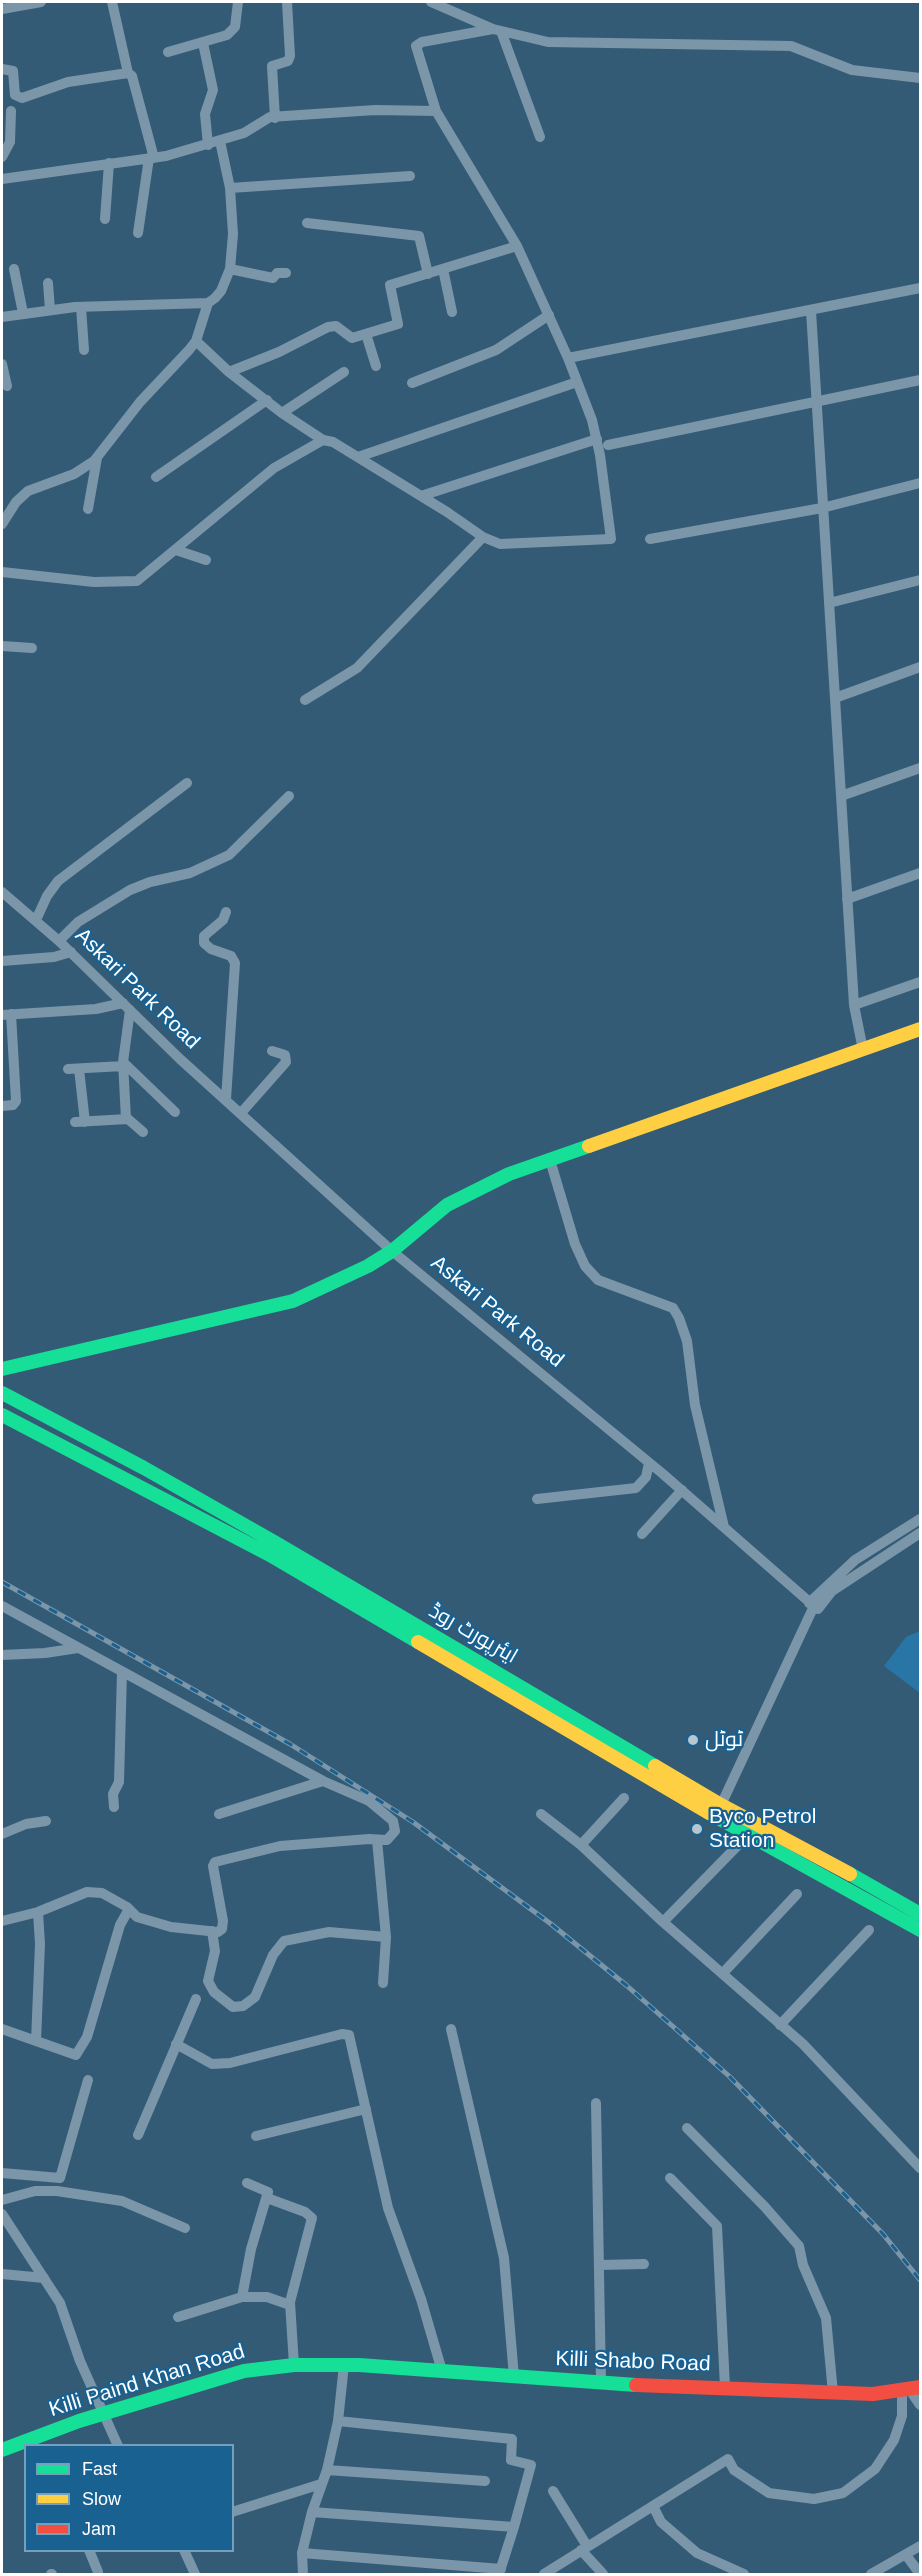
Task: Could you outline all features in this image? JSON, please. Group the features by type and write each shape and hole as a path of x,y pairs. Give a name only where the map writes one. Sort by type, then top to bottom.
{"main road":[{"path":"2,1369 293,1301 368,1266 392,1251 447,1205 509,1173 921,1029"},
{"name":"ایئرپورٹ روڈ","path":"2,1393 134,1463 276,1543 721,1805 812,1852 921,1914"},
{"name":"ایئرپورٹ روڈ","path":"2,1415 270,1555 747,1836 921,1930"},
{"name":"Killi Paind Khan Road","path":"40,2441 102,2414 244,2371 294,2365 344,2365"},
{"name":"Killi Shabo Road","path":"344,2365 601,2383 873,2394 910,2389"},
{"name":"Killi Paind Khan Road","path":"2,2450 24,2445"}],"street":[{"path":"2,9 41,2"},
{"path":"112,2 128,74 132,76 152,158 138,233"},
{"path":"168,52 227,36 235,27 238,2"},
{"path":"275,118 272,66 288,61 290,56 288,2"},
{"path":"431,2 497,30 548,42 711,47 791,46 852,70 921,78"},
{"path":"196,341 229,372 282,413 323,440 333,442 358,457 483,537 500,544 611,539 597,440 568,358 517,246 436,111 416,46 422,42 497,30"},
{"path":"497,30 540,137"},
{"path":"203,43 213,90 206,114 208,145"},
{"path":"2,69 13,71 15,95 22,98 68,82 128,74"},
{"path":"2,179 152,158 208,145 244,133 262,121 275,118 375,110 436,111"},
{"path":"2,158 10,142 11,111"},
{"path":"3,522 16,502 28,491 74,474 97,458 133,410 196,341 208,303 221,291 230,269 233,234 230,188 220,141"},
{"path":"105,219 109,163"},
{"path":"230,188 410,176"},
{"path":"307,223 419,236 428,274"},
{"path":"229,372 334,325 348,337 366,334 399,323 390,285 517,246"},
{"path":"14,269 23,313"},
{"path":"230,269 273,278 277,273 286,273"},
{"path":"443,269 452,312"},
{"path":"48,283 50,310"},
{"path":"568,358 921,288"},
{"path":"2,317 81,307 208,303"},
{"path":"81,307 84,350"},
{"path":"811,311 854,1005 863,1050"},
{"path":"412,383 496,350 549,315"},
{"path":"366,334 376,366"},
{"path":"2,364 8,387"},
{"path":"282,413 344,372"},
{"path":"608,445 921,380"},
{"path":"358,457 577,382"},
{"path":"156,477 267,400"},
{"path":"2,572 94,582 136,581 274,468 323,440"},
{"path":"421,496 597,440"},
{"path":"88,509 97,458"},
{"path":"650,539 822,508 921,483"},
{"path":"2,508 3,522"},
{"path":"305,700 357,668 483,537"},
{"path":"176,550 206,560"},
{"path":"829,603 921,580"},
{"path":"2,646 32,648"},
{"path":"835,698 921,667"},
{"path":"841,796 921,768"},
{"path":"36,920 47,896 58,881 187,783"},
{"path":"59,941 78,922 130,890 150,882 190,873 229,855 289,796"},
{"path":"847,899 921,873"},
{"name":"Askari Park Road","path":"2,892 71,952 127,1007 392,1251 682,1490 814,1606"},
{"path":"226,912 223,920 204,936 204,943 211,949 231,956 235,963 226,1099"},
{"path":"2,961 54,957 71,952"},
{"path":"854,1005 921,982"},
{"path":"2,1106 13,1105 16,1101 6,1014 127,1007 123,1064 126,1119"},
{"path":"241,1113 286,1062 285,1055 272,1051"},
{"path":"143,1132 126,1119 80,1122 74,1069 123,1064 175,1112"},
{"path":"550,1160 575,1244 585,1266 598,1280 673,1308 680,1318 687,1341 695,1405 724,1527"},
{"path":"537,1499 636,1488 646,1477 649,1463"},
{"path":"642,1534 682,1490"},
{"path":"721,1805 814,1606 855,1560 921,1519"},
{"path":"814,1606 832,1591 921,1533"},
{"path":"2,1606 323,1781 369,1801 393,1821 395,1831 387,1840 280,1846 216,1862 213,1866 223,1921 222,1929 212,1931 171,1927 137,1917 129,1909 102,1893 87,1892 38,1912 2,1921"},
{"path":"2,1655 45,1653 78,1648"},
{"path":"114,1807 113,1794 119,1782 122,1672"},
{"path":"219,1814 323,1781"},
{"path":"581,1845 624,1798"},
{"path":"542,1814 581,1845 663,1922 803,2044 921,2168"},
{"path":"2,1834 26,1824 46,1821"},
{"path":"663,1922 747,1836"},
{"path":"377,1840 386,1937 383,1983"},
{"path":"723,1973 797,1894"},
{"path":"2,2032 76,2055 87,2037 120,1925 129,1909"},
{"path":"36,2041 40,1944 38,1912"},
{"path":"780,2025 869,1930"},
{"path":"212,1931 215,1951 208,1981 214,1992 233,2007 243,2006 255,1997 273,1954 284,1941 329,1932 386,1937"},
{"path":"138,2135 196,1999"},
{"path":"451,2029 504,2258 514,2377"},
{"path":"176,2044 212,2064 230,2063 342,2034 349,2035 388,2208 421,2299 442,2371"},
{"path":"2,2173 60,2178 88,2080"},
{"path":"596,2103 601,2383"},
{"path":"256,2136 366,2109"},
{"path":"687,2128 765,2207 799,2246 803,2265 826,2318 833,2392"},
{"path":"670,2178 717,2226 725,2387"},
{"path":"242,2297 251,2249 268,2192 247,2182"},
{"path":"2,2200 35,2190 57,2191 122,2201 184,2228"},
{"path":"267,2198 305,2212 312,2218 290,2305 294,2365"},
{"path":"2,2214 60,2302 102,2414 117,2444"},
{"path":"599,2265 644,2264"},
{"path":"2,2274 44,2278"},
{"path":"178,2318 242,2297 267,2298 290,2305"},
{"path":"303,2574 302,2553 312,2512 327,2470 338,2421 344,2365"},
{"path":"910,2389 921,2405"},
{"path":"544,2574 728,2459 734,2470 769,2493 814,2499 843,2493 875,2469 894,2440 910,2389"},
{"path":"302,2553 500,2572 531,2465 511,2460 512,2439 338,2421"},
{"path":"327,2470 485,2481"},
{"path":"234,2511 321,2484"},
{"path":"553,2491 584,2548 603,2574"},
{"path":"653,2506 662,2522 697,2553 744,2574"},
{"path":"312,2512 514,2526"},
{"path":"871,2574 921,2546"},
{"path":"90,2552 98,2572"},
{"path":"185,2552 195,2574"},
{"path":"906,2555 920,2574"}],"shaded area":[{"path":"920,1631 920,1693 884,1666 906,1637"}],"railway":[{"path":"2,1582 290,1744 413,1822 551,1924 626,1985 729,2076 883,2234 920,2280"}],"traffic: fast":[{"path":"2,1369 293,1301 368,1266 392,1251 447,1205 509,1174 589,1146"},
{"path":"2,1393 144,1468 276,1543 655,1766"},
{"path":"2,1415 270,1555 418,1642"},
{"path":"709,1813 920,1930"},
{"path":"850,1874 920,1914"},
{"path":"2,2450 79,2421 244,2371 294,2365 359,2365 636,2385"}],"traffic: slow":[{"path":"589,1146 920,1029"},
{"path":"418,1642 709,1813"},
{"path":"655,1766 721,1805 850,1874"}],"traffic: jam":[{"path":"636,2385 873,2394 920,2387"}],"place":[{"name":"ٹوٹل","path":"693,1740"},
{"name":"Byco Petrol Station","path":"697,1829"}]}
